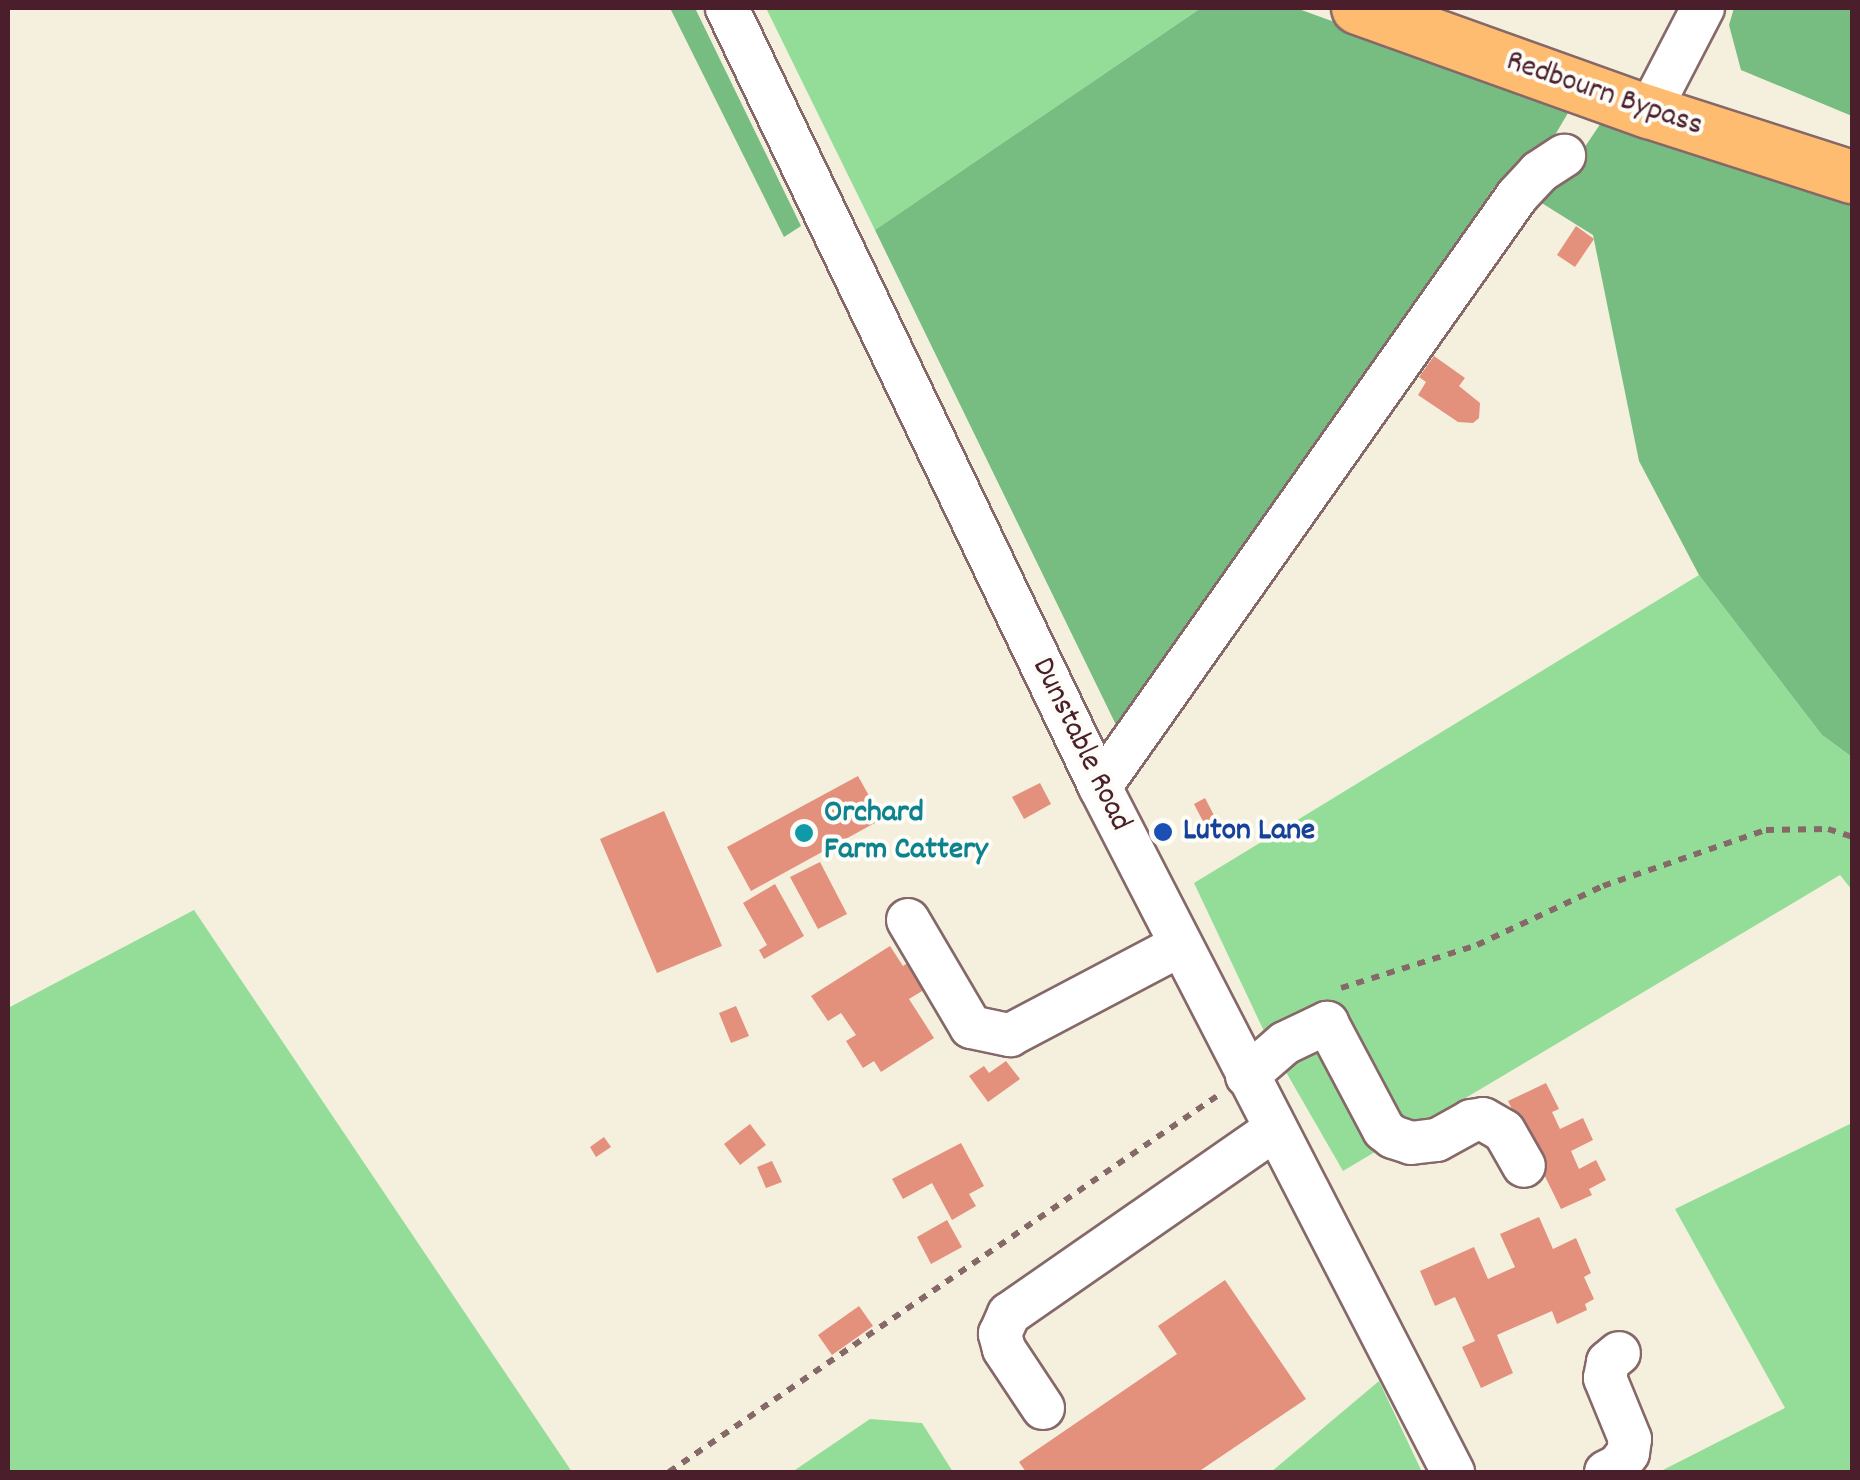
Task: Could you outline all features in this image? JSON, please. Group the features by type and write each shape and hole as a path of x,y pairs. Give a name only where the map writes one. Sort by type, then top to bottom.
{"main road":[{"name":"Redbourn Bypass","path":"1358,8 1649,112 1852,177"}],"street":[{"name":"Dunstable Road","path":"727,8 1100,787 1453,1472"},
{"path":"1649,112 1704,8"},
{"path":"1100,787 1517,196 1539,172 1564,156"},
{"path":"908,920 971,1027 1010,1035 1180,945"},
{"path":"1248,1076 1285,1044 1327,1023 1384,1130 1393,1138 1412,1143 1437,1140 1470,1121 1483,1119 1504,1132 1524,1166"},
{"path":"1043,1408 1004,1350 1000,1334 1009,1314 1274,1130"},
{"path":"1606,1472 1618,1466 1628,1453 1630,1439 1605,1378 1608,1362 1620,1353"}],"path":[{"path":"1332,991 1477,945 1604,886 1766,830 1828,829 1852,837"},
{"path":"669,1472 1248,1076"}],"green space":[{"path":"670,8 695,8 801,226 784,237"},
{"path":"766,8 1201,8 875,230"},
{"path":"1201,8 1296,8 1571,108 1549,145 1495,186 1118,729 875,230"},
{"path":"1734,8 1852,8 1852,116 1741,70 1729,25"},
{"path":"1605,117 1852,205 1852,757 1822,735 1699,575 1639,461 1593,235 1532,197 1574,163"},
{"path":"1699,575 1822,735 1852,757 1852,890 1840,875 1343,1171 1271,1046 1194,883"},
{"path":"194,910 572,1472 8,1472 8,1008"},
{"path":"1852,1123 1852,1472 1659,1472 1785,1408 1675,1209"},
{"path":"1379,1381 1422,1472 1271,1472"},
{"path":"870,1419 922,1423 953,1472 792,1472"}],"building":[{"path":"1576,226 1594,239 1575,267 1557,255"},
{"path":"1434,356 1465,378 1459,386 1480,403 1479,418 1473,423 1458,422 1418,395 1426,382 1419,377"},
{"name":"Orchard Farm Cattery","path":"858,776 882,819 751,891 727,847"},
{"path":"1040,783 1051,804 1024,819 1012,797"},
{"path":"1205,798 1219,825 1208,831 1194,804"},
{"path":"664,811 722,946 657,973 600,839"},
{"path":"820,862 847,914 818,929 790,877"},
{"path":"775,884 804,936 764,959 759,950 767,945 743,903"},
{"path":"890,946 903,966 915,958 932,985 909,999 934,1038 881,1072 874,1061 863,1068 846,1041 856,1035 841,1013 828,1021 811,996"},
{"path":"736,1006 749,1036 731,1043 719,1013"},
{"path":"1006,1061 1020,1079 988,1102 969,1076 984,1066 989,1073"},
{"path":"1546,1083 1559,1109 1552,1112 1560,1129 1583,1118 1593,1140 1571,1151 1579,1169 1596,1160 1606,1180 1589,1189 1592,1195 1561,1209 1508,1101"},
{"path":"750,1124 766,1145 740,1165 724,1144"},
{"path":"604,1137 611,1147 596,1157 590,1147"},
{"path":"961,1143 984,1186 969,1194 976,1206 952,1220 932,1183 903,1199 892,1179"},
{"path":"772,1161 782,1182 766,1188 757,1167"},
{"path":"1539,1217 1553,1249 1576,1238 1591,1273 1584,1277 1594,1299 1585,1304 1587,1310 1557,1324 1552,1311 1497,1335 1513,1373 1481,1388 1462,1347 1475,1341 1455,1297 1435,1306 1420,1271 1474,1247 1488,1279 1515,1267 1500,1234"},
{"path":"947,1220 962,1247 931,1264 917,1237"},
{"path":"1225,1280 1306,1399 1198,1472 1026,1472 1019,1462 1177,1354 1158,1326"},
{"path":"859,1306 873,1326 832,1355 818,1335"}],"place":[{"name":"Luton Lane","path":"1163,832"},
{"name":"Orchard Farm Cattery","path":"804,833"}]}
